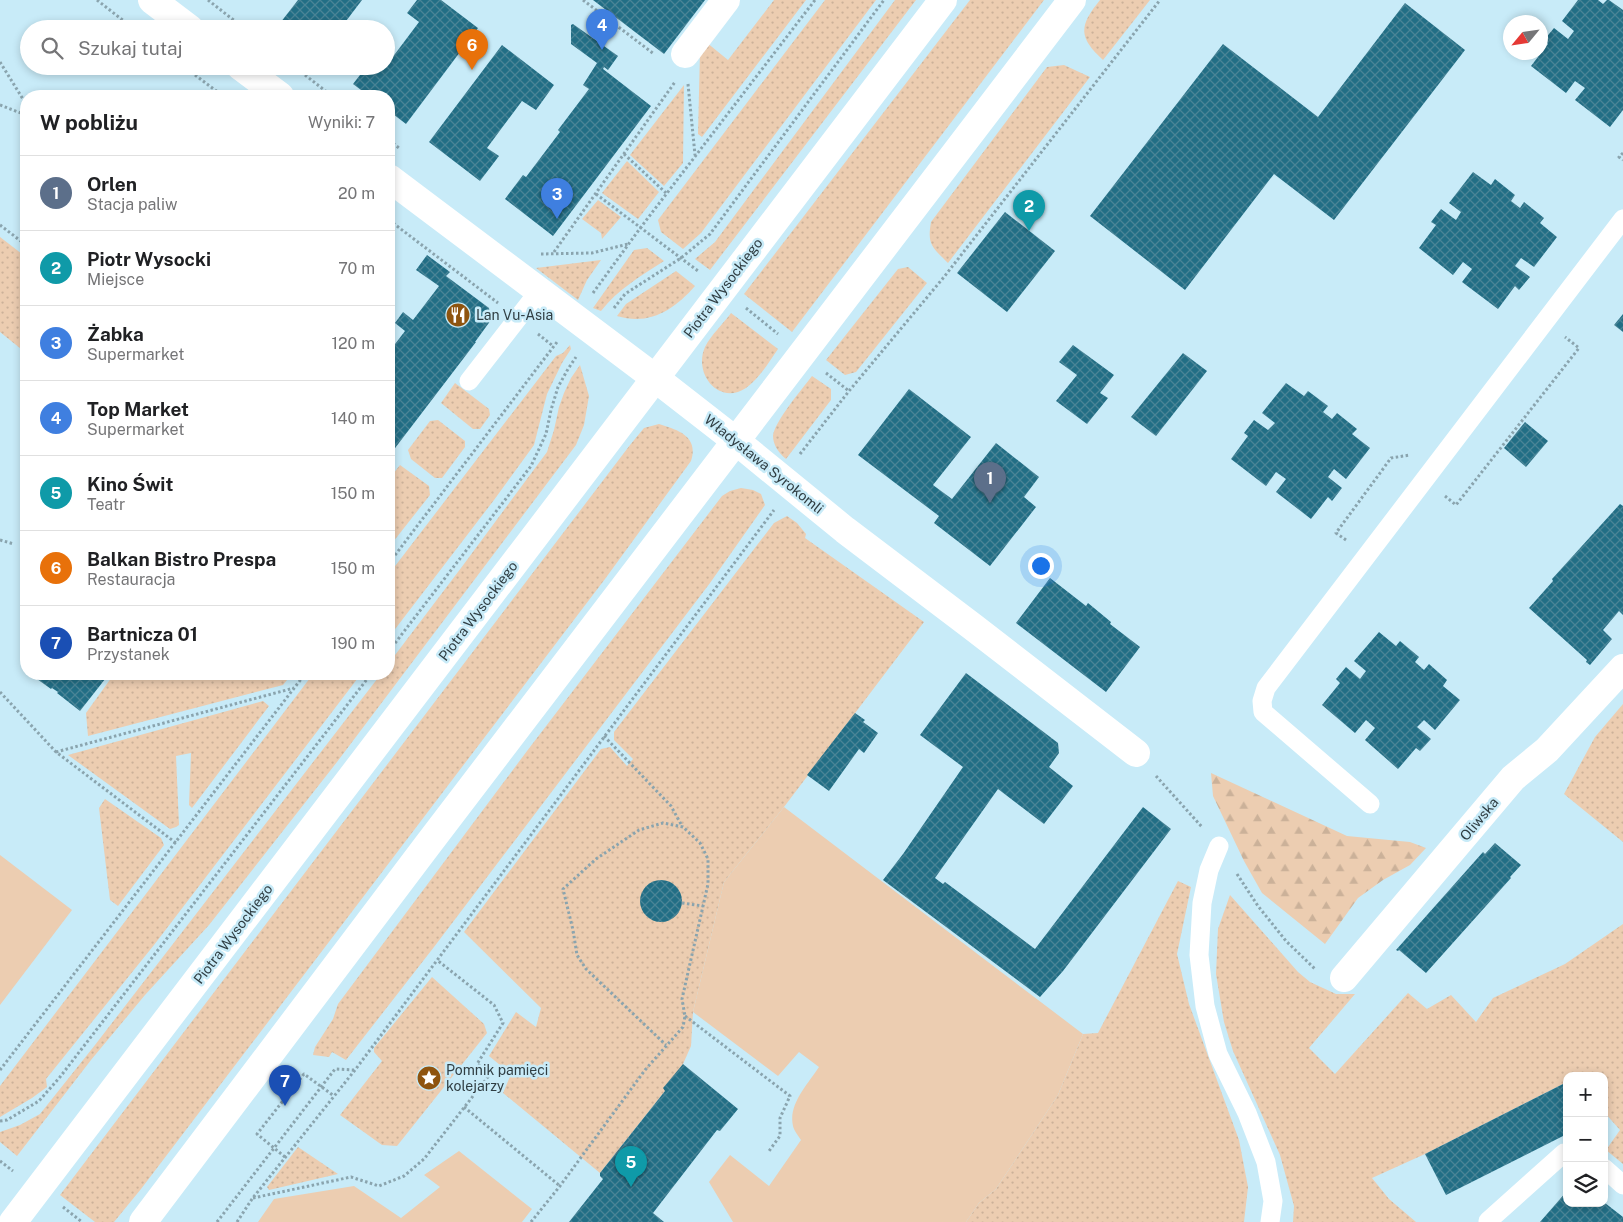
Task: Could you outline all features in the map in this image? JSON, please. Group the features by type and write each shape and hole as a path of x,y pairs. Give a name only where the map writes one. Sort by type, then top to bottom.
{"main road":[{"path":"152,0 178,20"},
{"path":"686,60 726,0"},
{"name":"Piotra Wysockiego","path":"14,1222 943,0"},
{"path":"143,1222 360,934 1072,0"},
{"path":"252,75 272,90"},
{"name":"Władysława Syrokomli","path":"395,183 655,378 845,530 1136,753"},
{"name":"Oliwska","path":"1344,978 1513,778 1547,750 1623,668"}],"lane":[{"path":"1370,804 1263,712 1262,701 1266,688 1623,219"},
{"path":"469,381 538,291"},
{"path":"1219,846 1209,870 1202,903 1199,955 1205,1006 1218,1054 1247,1113 1266,1162 1273,1201 1270,1222"},
{"path":"1488,1221 1563,1154"},
{"path":"1608,1172 1623,1185"}],"path":[{"path":"97,0 123,20"},
{"path":"208,0 234,20"},
{"path":"583,0 658,57"},
{"path":"395,555 575,318 666,193 815,0"},
{"path":"237,1222 252,1198 355,1070 792,486 792,464 849,391 944,277 1160,0"},
{"path":"553,253 624,154 686,60"},
{"path":"686,60 695,156"},
{"path":"0,62 20,94"},
{"path":"195,75 215,90"},
{"path":"305,75 324,90"},
{"path":"0,105 20,113"},
{"path":"395,145 404,152"},
{"path":"1623,153 1620,157 1623,160"},
{"path":"624,154 666,193"},
{"path":"596,194 641,227"},
{"path":"0,225 20,240"},
{"path":"395,225 553,346"},
{"path":"536,254 592,253 629,244"},
{"path":"1440,492 1456,505 1579,348 1545,322"},
{"path":"0,540 14,544"},
{"path":"0,1070 300,680"},
{"path":"0,1121 7,1120 39,1100 60,1077 366,680"},
{"path":"56,752 295,687"},
{"path":"0,692 56,752 176,843"},
{"path":"532,1222 645,1070 683,1027 685,1016 682,999 708,884 708,859 700,843 683,827 671,806 604,736"},
{"path":"666,1045 586,969 577,955 563,889 596,859 640,830 663,823 683,827"},
{"path":"682,903 703,906"},
{"path":"252,1198 351,1177 379,1186 404,1176 424,1160 491,1073 477,1064 502,1023 494,1004 437,960"},
{"path":"685,1016 790,1096 780,1118 780,1136 769,1151"},
{"path":"217,1222 336,1069 355,1070"},
{"path":"285,1157 257,1134 304,1074 334,1096"},
{"path":"464,1107 560,1186"}],"green space":[{"path":"774,0 806,0 702,137 698,134 700,51 706,42 728,60"},
{"path":"825,0 876,0 701,233 683,249 661,232 658,220"},
{"path":"895,0 916,0 710,270 695,259 715,242"},
{"path":"970,0 1044,0 792,332 744,294"},
{"path":"1100,0 1150,0 1103,60 1089,45 1084,31 1088,17"},
{"path":"1064,65 1090,77 948,263 930,241 931,222 1047,67"},
{"path":"684,85 683,163 664,186 630,155"},
{"path":"627,161 659,192 638,219 602,193"},
{"path":"598,200 621,217 602,239 601,233 582,219"},
{"path":"0,237 20,252 20,348 0,332"},
{"path":"647,248 664,261 622,289 601,311 593,308 634,250"},
{"path":"601,260 587,280 578,300 536,268"},
{"path":"908,267 927,283 856,372 845,375 826,360 898,269"},
{"path":"676,271 695,286 670,309 660,314 640,319 617,316 626,304"},
{"path":"731,313 778,349 755,380 746,388 736,393 718,390 711,384 706,377 702,357 705,347"},
{"path":"570,345 571,349 547,394 534,445 395,629 395,566 556,356 563,353"},
{"path":"580,365 589,396 584,425 576,445 337,762 209,925 145,995 91,1060 17,1156 0,1142 0,1132 20,1125 40,1114 376,680 395,680 395,655 547,452 559,407 571,378"},
{"path":"812,376 831,389 831,400 786,459 775,446 773,436 783,414"},
{"path":"455,383 489,409 490,415 480,429 473,429 441,403"},
{"path":"438,420 465,441 465,447 442,478 435,478 411,459 408,450 430,421"},
{"path":"659,424 685,435 692,446 691,461 605,579 141,1189 114,1222 95,1222 60,1195 630,445 644,428"},
{"path":"400,465 429,486 430,495 395,539 395,471"},
{"path":"741,488 753,490 761,494 765,505 710,583 346,1060 332,1052 329,1057 313,1055 315,1047 333,1019 338,1004 527,751 722,496 730,491"},
{"path":"787,516 797,523 806,534 805,538 924,622 784,807 724,882 693,1012 691,1046 683,1064 665,1091 600,1173 503,1093 511,1074 489,1056 516,1012 536,1027 541,1008 464,932 601,749 610,747 627,766 633,759 614,740 614,732 774,523"},
{"path":"110,680 287,680 283,685 88,736 86,713"},
{"path":"308,680 356,680 154,945 46,1079 47,1087 0,1117 0,1086"},
{"path":"263,701 269,706 192,808 189,805 191,753 176,756 179,825 170,829 68,755"},
{"path":"1623,704 1623,842 1564,794 1595,737"},
{"path":"1211,773 1347,836 1410,842 1426,848 1410,865 1383,880 1358,898 1325,944 1262,893 1244,861 1213,796"},
{"path":"105,799 161,838 164,845 118,906 110,900 99,808"},
{"path":"784,807 1083,1034 1058,1095 996,1189 979,1203 966,1222 733,1222 709,1182 730,1155 769,1186 801,1140 793,1126 793,1110 800,1095 819,1067 799,1052 778,1076 693,1012 724,882"},
{"path":"0,855 72,910 0,1005"},
{"path":"1178,881 1191,887 1177,954 1189,1004 1239,1140 1248,1187 1244,1222 966,1222 979,1203 996,1189 1058,1095 1083,1034 1098,1033"},
{"path":"1230,895 1298,972 1310,982 1336,994 1355,994 1309,1048 1335,1074 1408,993 1427,1009 1451,995 1476,1022 1493,998 1565,964 1623,924 1623,1164 1608,1152 1608,1147 1620,1130 1608,1116 1608,1072 1563,1072 1563,1084 1425,1154 1372,1178 1389,1199 1416,1222 1293,1222 1294,1206 1280,1155 1233,1051 1224,1022 1216,974 1218,929"},
{"path":"432,977 484,1024 487,1033 397,1146 382,1145 340,1115 382,1061 374,1052 374,1048"},
{"path":"298,1147 338,1174 269,1190 267,1187"},
{"path":"459,1151 532,1209 522,1222 258,1222 274,1199 354,1186 401,1218 440,1187 424,1175"}],"building":[{"path":"298,0 362,0 347,20 282,20"},
{"path":"417,0 441,0 478,28 406,124 395,116 395,90 361,90 353,84 360,75 395,75 395,54 419,22 407,13"},
{"path":"593,0 705,0 664,54"},
{"path":"1578,0 1598,0 1603,4 1609,0 1623,10 1623,110 1610,127 1575,100 1585,88 1575,81 1566,93 1531,66 1536,60 1548,60 1548,35 1554,28 1568,39 1574,31 1562,21"},
{"path":"1405,3 1465,50 1334,220 1274,174 1185,290 1090,216 1223,44 1318,117"},
{"path":"573,24 618,56 608,70 604,67 603,69 651,106 553,236 505,199 523,175 526,177 589,89 583,85 597,63 571,44 571,25"},
{"path":"502,45 554,85 536,110 522,101 487,148 499,156 480,181 429,142"},
{"path":"1473,172 1491,185 1495,179 1515,195 1511,201 1520,208 1524,202 1544,218 1540,223 1557,237 1534,267 1521,258 1515,266 1530,277 1519,290 1515,286 1498,309 1462,282 1472,269 1463,262 1453,275 1419,248 1436,225 1431,222 1441,209 1456,220 1461,212 1449,203"},
{"path":"1005,212 1055,251 1007,312 957,273"},
{"path":"427,255 450,272 446,276 489,308 491,320 395,448 395,344 405,331 395,323 403,312 413,320 439,286 416,270"},
{"path":"1623,314 1623,332 1614,325"},
{"path":"1073,345 1114,375 1100,393 1108,398 1087,424 1056,401 1077,375 1059,362"},
{"path":"1183,353 1207,371 1156,436 1131,417"},
{"path":"1286,383 1304,396 1308,391 1328,406 1323,412 1332,419 1337,413 1357,429 1352,434 1370,448 1346,479 1334,469 1328,477 1342,488 1332,501 1328,497 1311,519 1276,492 1286,479 1276,472 1266,486 1231,459 1248,436 1244,433 1254,420 1268,430 1275,423 1262,413"},
{"path":"909,389 971,437 933,485 952,499 996,443 1039,477 1024,497 1036,507 990,566 934,523 939,516 858,455"},
{"path":"1525,422 1548,441 1526,467 1504,448"},
{"path":"1620,504 1623,506 1623,615 1619,611 1603,630 1612,639 1590,665 1586,662 1587,660 1529,608 1553,581 1552,579"},
{"path":"1050,578 1086,606 1088,603 1111,622 1110,624 1140,647 1106,692 1016,623"},
{"path":"1379,632 1396,646 1400,641 1419,657 1415,662 1424,670 1429,664 1447,680 1443,686 1460,700 1435,730 1424,720 1417,727 1431,739 1420,751 1416,748 1398,769 1365,740 1375,728 1366,720 1355,733 1322,705 1340,683 1336,679 1346,667 1360,679 1366,671 1354,661"},
{"path":"966,673 1058,743 1059,753 1049,767 1073,786 1044,824 998,789 935,878 943,884 945,882 1035,949 1143,807 1171,829 1063,971 1040,997 883,880 963,767 920,735"},
{"path":"38,680 104,680 80,711 58,692"},
{"path":"855,713 865,720 863,722 878,733 864,753 859,749 829,791 807,775"},
{"path":"1495,843 1521,865 1426,973 1399,950 1396,950 1483,852 1485,854"},
{"path":"665,880 673,883 679,889 682,901 679,913 673,919 657,922 649,919 643,913 640,897 643,889 649,883"},
{"path":"683,1064 738,1109 720,1131 717,1130 653,1213 664,1222 569,1222 603,1179 600,1173 665,1091 663,1088"},
{"path":"1563,1084 1563,1136 1446,1195 1425,1154"},
{"path":"1563,1196 1563,1207 1608,1207 1608,1205 1623,1217 1623,1222 1540,1222"}],"place":[{"name":"Top Market","path":"602,50"},
{"name":"Balkan Bistro Prespa","path":"472,70"},
{"name":"Żabka","path":"557,219"},
{"name":"Piotr Wysocki","path":"1029,231"},
{"name":"Lan Vu-Asia","path":"458,315"},
{"name":"Orlen","path":"990,503"},
{"name":"Pomnik pamięci kolejarzy","path":"429,1078"},
{"name":"Bartnicza 01","path":"285,1106"},
{"name":"Kino Świt","path":"631,1187"}]}
